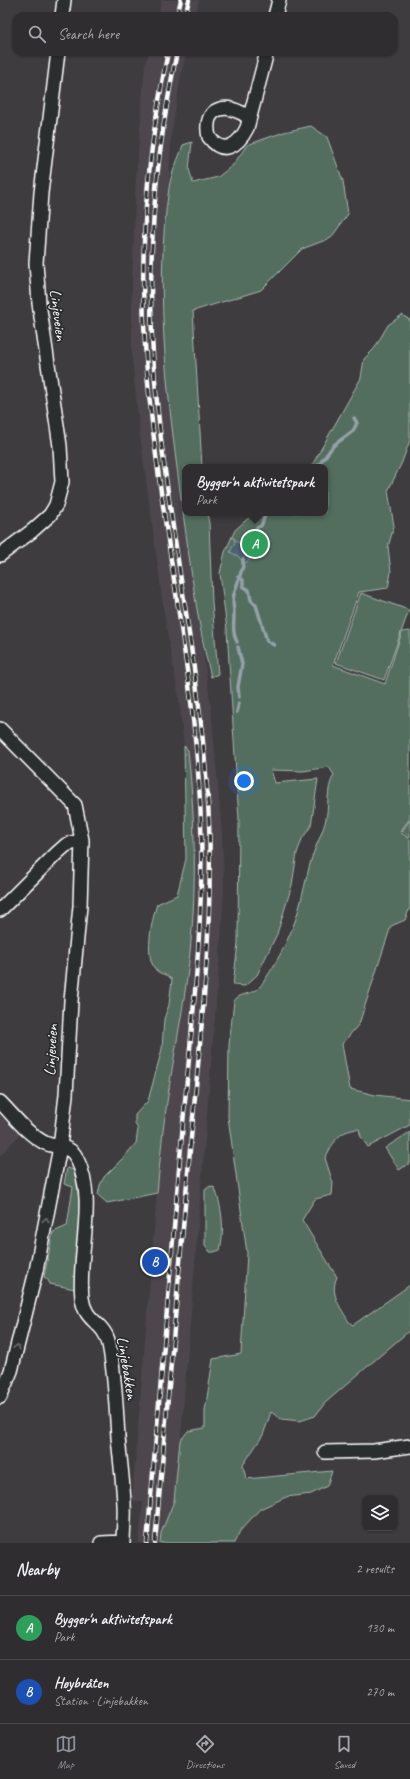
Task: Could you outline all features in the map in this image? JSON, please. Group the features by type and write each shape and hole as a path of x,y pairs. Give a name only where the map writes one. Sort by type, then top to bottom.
{"street":[{"path":"62,12 64,0"},
{"path":"276,12 279,0"},
{"name":"Linjeveien","path":"0,555 32,531 50,515 56,505 62,482 60,446 39,303 36,263 41,193 58,56"},
{"path":"249,118 266,56"},
{"name":"Linjeveien","path":"0,729 75,805 82,840 80,906 71,1001 66,1095 60,1147 36,1271 11,1371 0,1397"},
{"path":"0,910 66,845 82,840"},
{"name":"Linjebakken","path":"0,1102 39,1139 52,1146 69,1148 76,1156 79,1164 83,1182 86,1210 82,1298 86,1313 102,1328 108,1343 116,1403 124,1505 123,1542 101,1543"},
{"path":"324,1452 374,1451 410,1446"}],"shaded area":[{"path":"162,0 199,0 196,12 159,12"},
{"path":"148,56 185,56 171,137 169,186 163,259 164,320 167,374 182,502 182,516 184,516 211,707 222,835 224,887 178,1472 174,1501 161,1533 160,1543 139,1543 143,1502 132,1501 157,1193 166,1104 182,1011 190,953 194,892 194,834 188,750 184,746 179,698 166,626 140,435 132,358 132,285 136,178 145,65"},
{"path":"0,1115 19,1135 0,1156"}],"green space":[{"path":"311,126 327,137 343,181 348,214 331,238 302,249 261,290 193,311 202,464 182,464 182,505 168,392 163,309 162,268 164,228 169,188 173,171 183,145 192,142 189,169 193,183 218,177 233,165 247,145 284,132"},
{"path":"402,315 410,320 410,440 402,462 388,491 394,526 388,547 391,572 388,588 359,592 333,665 385,684 402,632 410,631 410,818 400,832 410,839 410,907 405,920 391,926 359,1024 342,1044 350,1089 375,1095 410,1099 410,1125 368,1147 361,1137 359,1129 346,1132 341,1135 334,1142 325,1158 333,1183 332,1195 315,1199 302,1220 337,1277 334,1289 335,1295 349,1322 353,1325 410,1285 410,1330 325,1403 315,1416 300,1421 281,1419 271,1412 263,1435 243,1465 246,1479 332,1471 327,1486 311,1494 286,1497 260,1509 240,1531 234,1543 160,1543 161,1533 174,1501 180,1441 188,1431 205,1428 205,1411 213,1359 241,1354 247,1253 228,1117 229,1045 234,1001 242,995 258,989 287,942 297,917 312,857 325,823 330,786 334,775 329,767 303,771 271,770 275,783 318,779 311,826 302,839 297,853 292,885 277,934 257,975 245,986 233,985 238,943 239,820 227,630 220,573 225,552 235,530 251,516 328,516 328,464 313,464 361,378 364,359 374,349 388,325"},
{"path":"183,516 208,516 212,602 218,674 211,677 198,616"},
{"path":"361,593 409,610 384,680 336,663"},
{"path":"184,746 188,750 194,826 194,902 190,952 164,1125 157,1193 107,1203 98,1195 100,1185 104,1177 136,1143 138,1129 135,1124 135,1115 148,1101 162,1049 164,1019 169,1005 172,980 157,971 153,965 150,958 150,939 157,904 177,895 186,859"},
{"path":"410,820 410,837 402,831"},
{"path":"410,1132 410,1163 399,1170 385,1148"},
{"path":"67,1168 74,1170 79,1198 79,1230 75,1289 50,1284 44,1277 53,1232 67,1226 73,1187 64,1184"},
{"path":"210,1186 215,1188 222,1219 222,1242 220,1250 214,1252 210,1252 205,1245 205,1190"}],"water":[{"path":"233,537 237,542 252,549 251,558 248,561 244,563 238,556 230,552 235,542"}],"waterway":[{"path":"319,464 334,445 353,431 357,423 354,418"},
{"path":"245,549 256,528 261,526 265,516"},
{"path":"236,588 243,566 243,559"},
{"path":"238,577 243,580 243,586 249,590 251,600 256,605 267,641 274,645"},
{"path":"235,591 233,600 234,635 237,642"},
{"path":"238,647 242,664 238,687 239,697"},
{"path":"237,712 239,703"}],"railway":[{"path":"178,12 181,0"},
{"path":"186,12 189,0"},
{"path":"147,1543 193,1010 201,898 201,822 197,762 191,702 157,464 150,404 143,307 144,234 150,161 167,56"},
{"path":"155,1543 202,1020 208,941 210,862 205,761 190,640 163,458 156,397 152,336 151,265 159,158 176,56"}],"place":[{"name":"Bygger'n aktivitetspark","path":"255,544"},
{"name":"Høybråten","path":"155,1262"}]}
